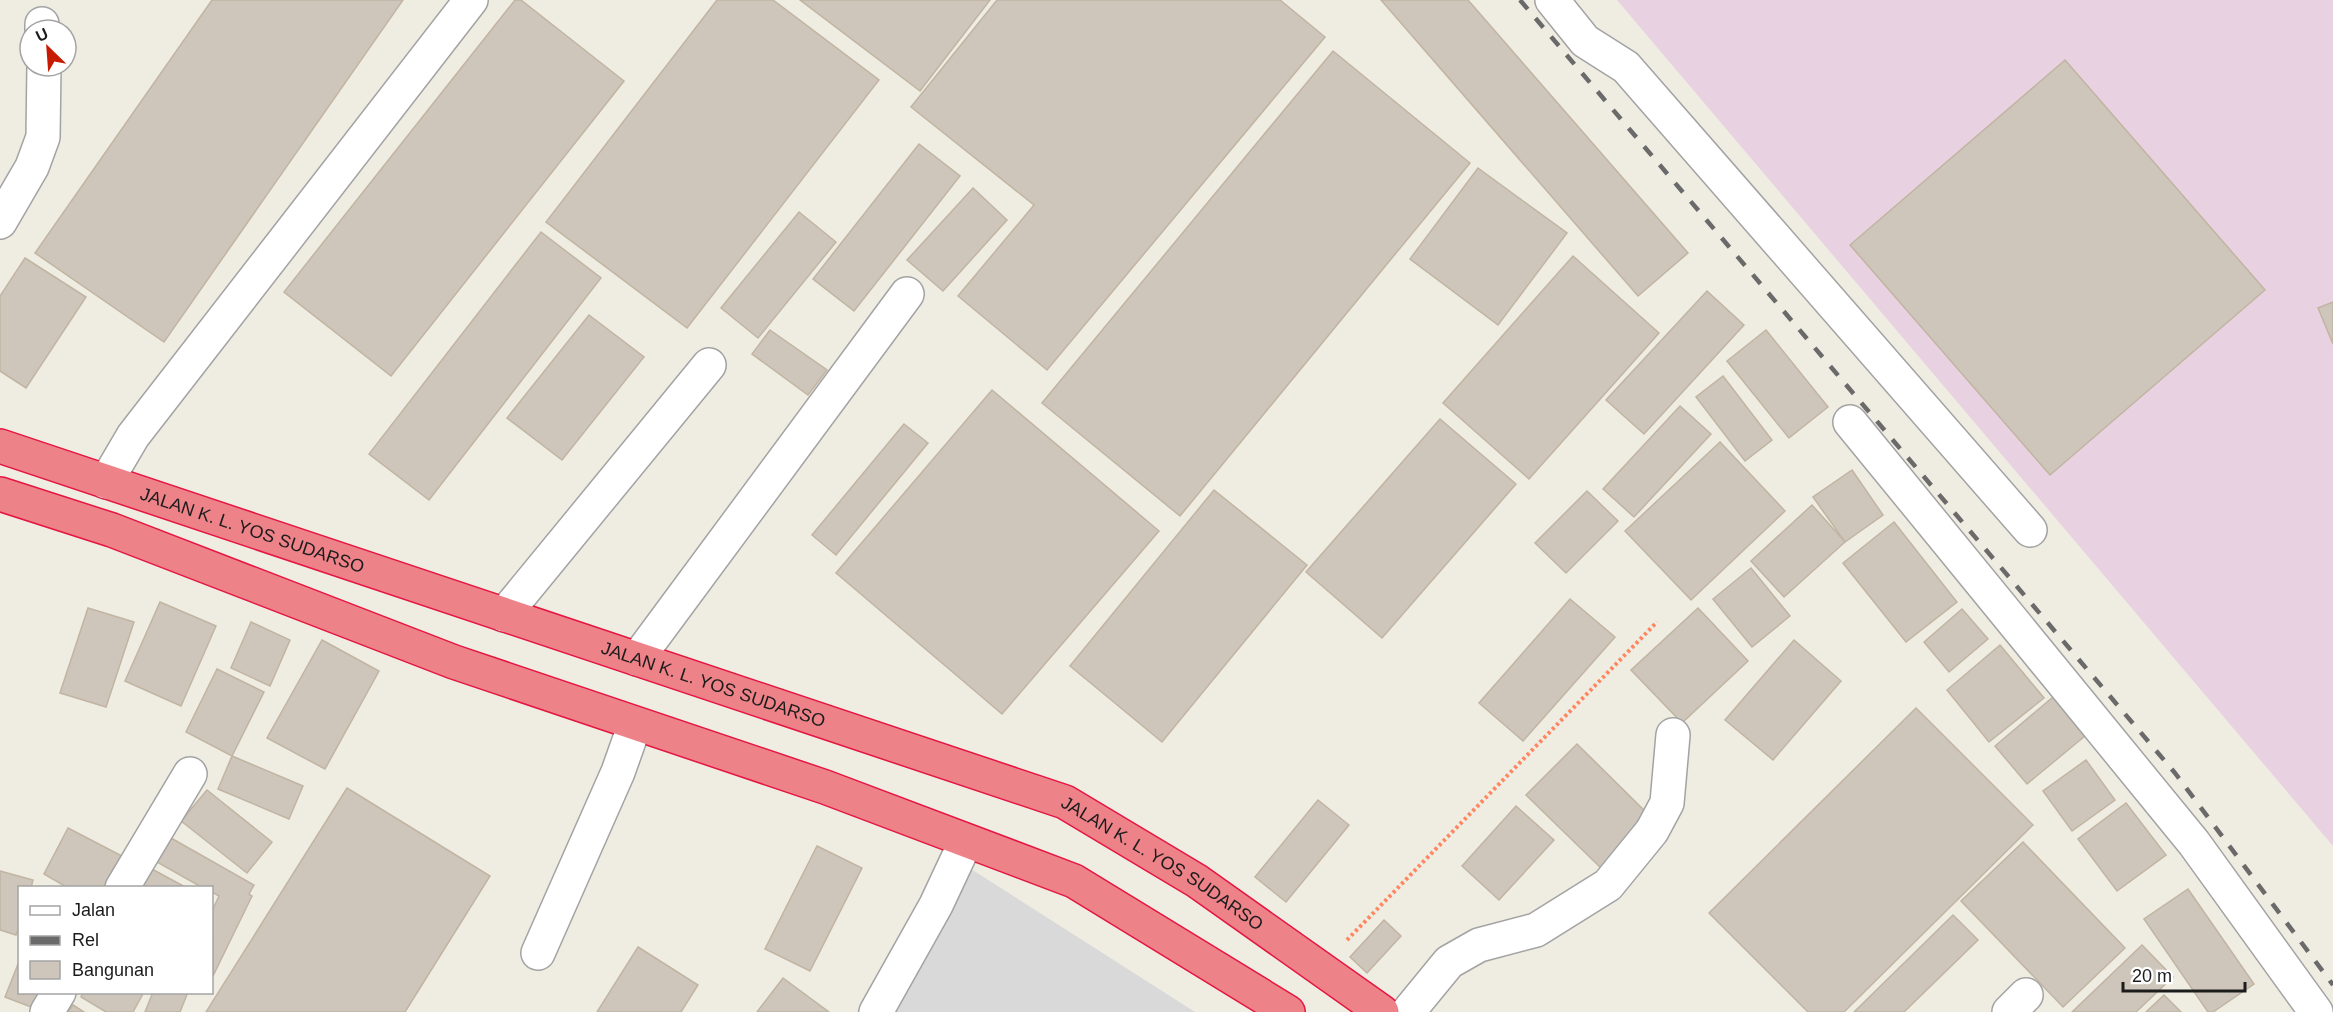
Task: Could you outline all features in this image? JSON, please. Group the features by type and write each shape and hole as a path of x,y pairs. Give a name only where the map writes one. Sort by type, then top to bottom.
{"highway":[{"name":"JALAN K. L. YOS SUDARSO","path":"1,450 106,482 1065,802 1197,881 1382,1012"},
{"path":"0,494 112,530 454,662 825,788 1074,881 1288,1012"}],"street":[{"path":"106,482 134,436 471,0"},
{"path":"1552,0 1585,41 1626,67 2030,530"},
{"path":"0,222 32,167 43,137 44,78"},
{"path":"637,659 907,294"},
{"path":"504,615 709,365"},
{"path":"1850,422 2193,843 2316,1012"},
{"path":"538,953 618,772 635,723"},
{"path":"1408,1012 1449,962 1479,945 1536,930 1608,885 1652,831 1667,804 1673,735"},
{"path":"123,886 190,774"},
{"path":"876,1012 936,905 966,841"},
{"path":"47,1012 58,994"}],"path":[{"path":"1344,943 1657,622"}],"shaded area":[{"path":"1617,0 2333,0 2333,846"},
{"path":"949,855 1195,1012 857,1012"}],"building":[{"path":"212,0 403,0 164,342 35,253"},
{"path":"515,0 521,0 624,81 391,376 284,292"},
{"path":"717,0 773,0 879,80 687,328 546,222"},
{"path":"800,0 990,0 920,91"},
{"path":"997,0 1280,0 1325,37 1047,370 958,296 1034,205 911,107"},
{"path":"1381,0 1468,0 1688,253 1638,296"},
{"path":"1333,51 1470,163 1180,516 1042,403"},
{"path":"2065,60 2265,290 2050,475 1850,245"},
{"path":"919,144 960,176 854,311 813,279"},
{"path":"1478,168 1567,233 1498,325 1410,259"},
{"path":"973,188 1007,220 943,291 907,260"},
{"path":"799,212 836,242 758,338 721,308"},
{"path":"541,232 601,278 429,500 369,454"},
{"path":"1573,256 1659,333 1529,479 1443,403"},
{"path":"25,258 86,297 26,388 0,371 0,296"},
{"path":"1707,291 1744,325 1644,434 1606,400"},
{"path":"2333,302 2333,344 2318,308"},
{"path":"589,315 644,357 562,460 507,418"},
{"path":"770,330 827,370 808,395 752,354"},
{"path":"1766,330 1828,407 1789,438 1727,361"},
{"path":"1723,376 1772,440 1745,461 1696,397"},
{"path":"992,390 1159,531 1002,714 836,573"},
{"path":"1680,406 1711,434 1634,517 1603,489"},
{"path":"1440,419 1516,484 1382,638 1306,572"},
{"path":"904,424 928,443 836,555 812,535"},
{"path":"1720,442 1785,511 1691,600 1625,531"},
{"path":"1852,470 1883,515 1845,542 1813,497"},
{"path":"1214,490 1307,565 1162,742 1070,666"},
{"path":"1587,491 1618,521 1566,573 1535,543"},
{"path":"1812,505 1845,542 1784,597 1751,561"},
{"path":"1894,522 1957,602 1906,642 1843,563"},
{"path":"1751,568 1790,616 1752,647 1713,599"},
{"path":"1570,599 1615,637 1523,741 1479,703"},
{"path":"160,602 216,626 181,706 125,681"},
{"path":"88,608 134,622 106,707 60,693"},
{"path":"1698,608 1748,661 1682,723 1631,670"},
{"path":"1962,609 1988,639 1949,672 1924,642"},
{"path":"251,622 290,640 270,686 231,668"},
{"path":"322,640 379,671 325,769 267,738"},
{"path":"1794,640 1841,681 1773,760 1725,720"},
{"path":"2000,645 2044,698 1989,742 1947,690"},
{"path":"217,669 264,692 232,756 186,732"},
{"path":"2053,697 2085,736 2027,784 1995,746"},
{"path":"1916,708 2033,825 1844,1012 1808,1012 1709,913"},
{"path":"1577,744 1653,819 1603,870 1526,795"},
{"path":"232,756 303,786 289,819 218,789"},
{"path":"2086,760 2115,800 2072,831 2043,791"},
{"path":"347,788 490,876 405,1012 206,1012"},
{"path":"207,790 272,842 247,873 181,821"},
{"path":"1318,800 1349,825 1286,902 1255,877"},
{"path":"2126,803 2166,855 2117,891 2078,839"},
{"path":"1516,806 1554,840 1499,900 1462,866"},
{"path":"68,828 122,856 105,886 65,886 44,874"},
{"path":"171,838 254,885 249,894 252,896 213,976 213,909 219,896 213,893 213,886 199,886 157,862"},
{"path":"2023,842 2125,948 2063,1007 1961,901"},
{"path":"817,846 862,868 810,971 765,949"},
{"path":"150,868 183,886 140,886"},
{"path":"0,871 33,880 32,886 18,886 16,935 0,930"},
{"path":"2188,889 2254,984 2213,1012 2208,1012 2144,919"},
{"path":"1953,915 1978,940 1904,1012 1854,1012"},
{"path":"1384,920 1401,936 1367,973 1350,957"},
{"path":"2142,945 2173,977 2136,1012 2072,1012"},
{"path":"638,947 698,985 681,1012 597,1012"},
{"path":"18,964 18,994 51,994 44,1012 5,997"},
{"path":"783,978 829,1012 757,1012"},
{"path":"82,994 143,994 133,1012 106,1012 81,997"},
{"path":"152,994 187,994 180,1012 145,1012"},
{"path":"2164,995 2181,1012 2146,1012"},
{"path":"73,1005 84,1012 68,1012"}],"railway":[{"path":"1520,0 2175,773 2333,985"}]}
